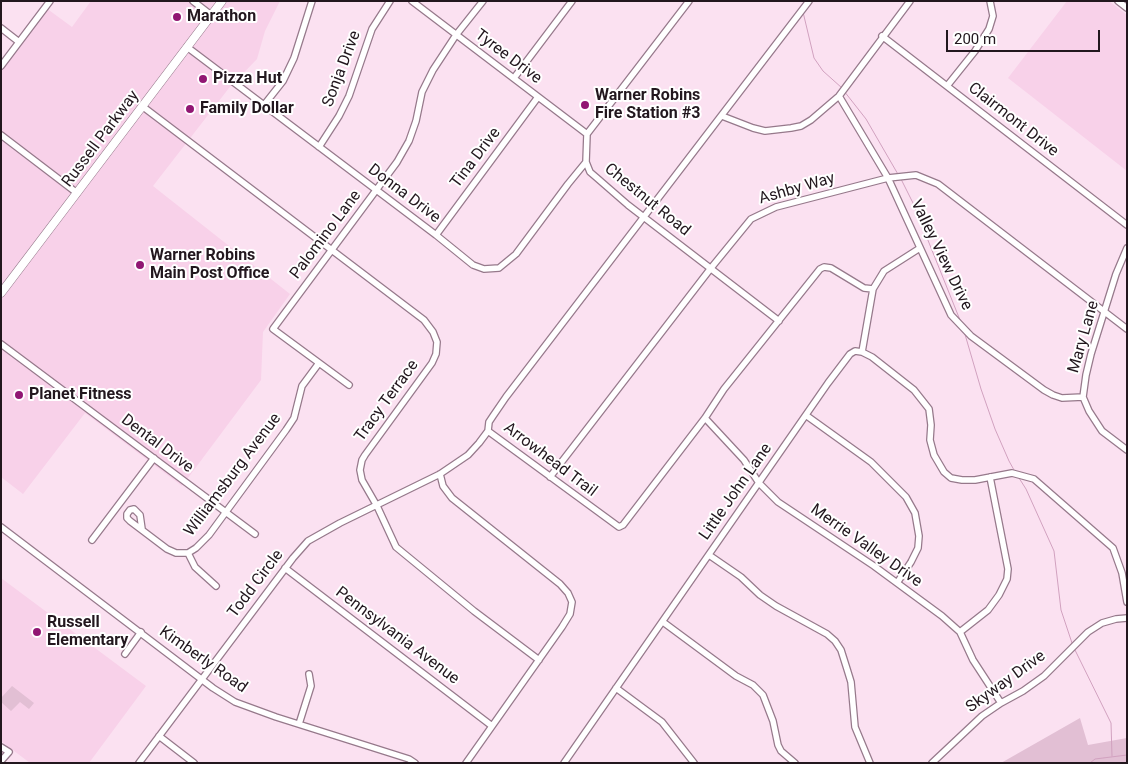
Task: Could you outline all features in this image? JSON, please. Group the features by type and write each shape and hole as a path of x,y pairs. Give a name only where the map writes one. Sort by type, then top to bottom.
{"main road":[{"name":"Russell Parkway","path":"1,293 222,1"}],"street":[{"path":"1,66 50,1"},
{"path":"193,1 211,16"},
{"path":"264,105 283,81 294,58 312,1"},
{"name":"Sonja Drive","path":"319,147 339,116 349,96 372,28 390,1"},
{"name":"Tyree Drive","path":"412,1 587,134"},
{"name":"Palomino Lane","path":"319,363 273,329 397,162 409,141 422,92 433,70 456,35 483,1"},
{"path":"514,78 572,1"},
{"path":"587,134 689,1"},
{"name":"Arrowhead Trail","path":"809,1 506,397 489,422 488,431 619,527 623,525 705,418 724,389 820,269 824,267 831,268 864,288 873,289"},
{"path":"722,116 765,131 801,126 811,120 838,96 910,1"},
{"path":"947,86 989,30 993,16 990,1"},
{"path":"1118,1 1127,8"},
{"path":"1,28 19,42"},
{"name":"Clairmont Drive","path":"882,36 1127,225"},
{"name":"Donna Drive","path":"187,47 436,235 473,266 484,269 499,268 516,254 586,162"},
{"name":"Valley View Drive","path":"838,96 888,178 951,315 971,336 1053,395 1062,398 1083,397"},
{"name":"Tina Drive","path":"436,235 538,97"},
{"name":"Tracy Terrace","path":"142,106 424,320 433,332 437,342 436,354 362,460 360,470 362,480 377,506 396,547 474,611 538,660"},
{"name":"Chestnut Road","path":"587,134 586,162 590,172 644,218 779,321"},
{"path":"1,135 78,193"},
{"name":"Ashby Way","path":"550,477 744,226 756,216 776,207 888,178 916,175 938,184 1127,329"},
{"path":"920,248 884,271 873,289 862,352 914,390 929,409 930,440 934,455 944,472 951,478 962,480 1012,473 1034,479 1113,548 1122,573 1127,602"},
{"name":"Mary Lane","path":"1127,248 1116,274 1104,313 1086,375 1083,397 1089,411 1102,431 1127,450"},
{"name":"Dental Drive","path":"1,344 255,534"},
{"name":"Little John Lane","path":"564,763 807,416 828,383 850,354 855,351 862,352"},
{"path":"319,363 349,385"},
{"name":"Williamsburg Avenue","path":"142,529 140,515 134,509 129,512 127,518 167,549 176,553 188,553 196,548 294,418 302,386 319,363"},
{"path":"807,416 871,462 906,497 915,513 919,536 918,548 897,584"},
{"name":"Merrie Valley Drive","path":"705,418 744,460 759,484 778,502 874,566 942,616 960,632 973,660 1001,703"},
{"name":"Todd Circle","path":"139,763 285,568 308,541 340,522 377,506 440,474 468,455 488,431"},
{"path":"92,540 154,458"},
{"path":"440,474 443,486 452,498 543,569 568,593 572,602 570,614 562,627 466,763"},
{"path":"960,632 988,610 999,595 1007,579 1008,569 990,477"},
{"name":"Williamsburg Avenue","path":"120,504 129,512"},
{"name":"Kimberly Road","path":"1,527 235,702 408,759 415,763"},
{"path":"188,553 195,567 216,586"},
{"path":"709,555 741,577 776,606 827,634 835,641 841,650 848,669 856,727 870,763"},
{"name":"Pennsylvania Avenue","path":"285,568 492,726"},
{"name":"Skyway Drive","path":"932,763 972,724 1044,676 1088,632 1102,623 1127,618"},
{"path":"663,622 736,676 753,685 763,695 774,722 781,751 795,763"},
{"path":"125,654 141,632"},
{"path":"299,724 311,686 309,674"},
{"path":"616,688 662,722 694,763"},
{"path":"159,736 194,763"},
{"path":"1,746 9,752 1,761"}],"shaded area":[{"path":"91,1 280,1 265,31 257,59 229,88 153,186 290,294 263,332 261,380 182,486 85,413 23,494 1,477 1,60 42,5 72,27"},
{"path":"1067,1 1109,1 1127,15 1127,171 1008,78"},
{"name":"Russell Elementary","path":"1,578 146,686 89,763 30,763 1,741"},
{"path":"12,686 34,703 29,709 20,702 11,711 1,702 1,698"},
{"path":"1080,718 1088,745 1127,738 1127,763 1001,763"}],"waterway":[{"path":"803,12 814,58 823,71 842,88"},
{"path":"844,91 866,119 899,176"},
{"path":"901,179 913,203 960,320"},
{"path":"964,331 995,429 1014,470"},
{"path":"1019,478 1026,489 1054,551 1061,610 1072,643"},
{"path":"1075,650 1111,723 1112,756"},
{"path":"1090,763 1095,759 1127,755"}],"place":[{"name":"Marathon","path":"177,17"},
{"name":"Pizza Hut","path":"203,79"},
{"name":"Warner Robins Fire Station #3","path":"585,105"},
{"name":"Family Dollar","path":"190,109"},
{"name":"Warner Robins Main Post Office","path":"140,265"},
{"name":"Planet Fitness","path":"19,395"},
{"name":"Russell Elementary","path":"37,632"}]}
